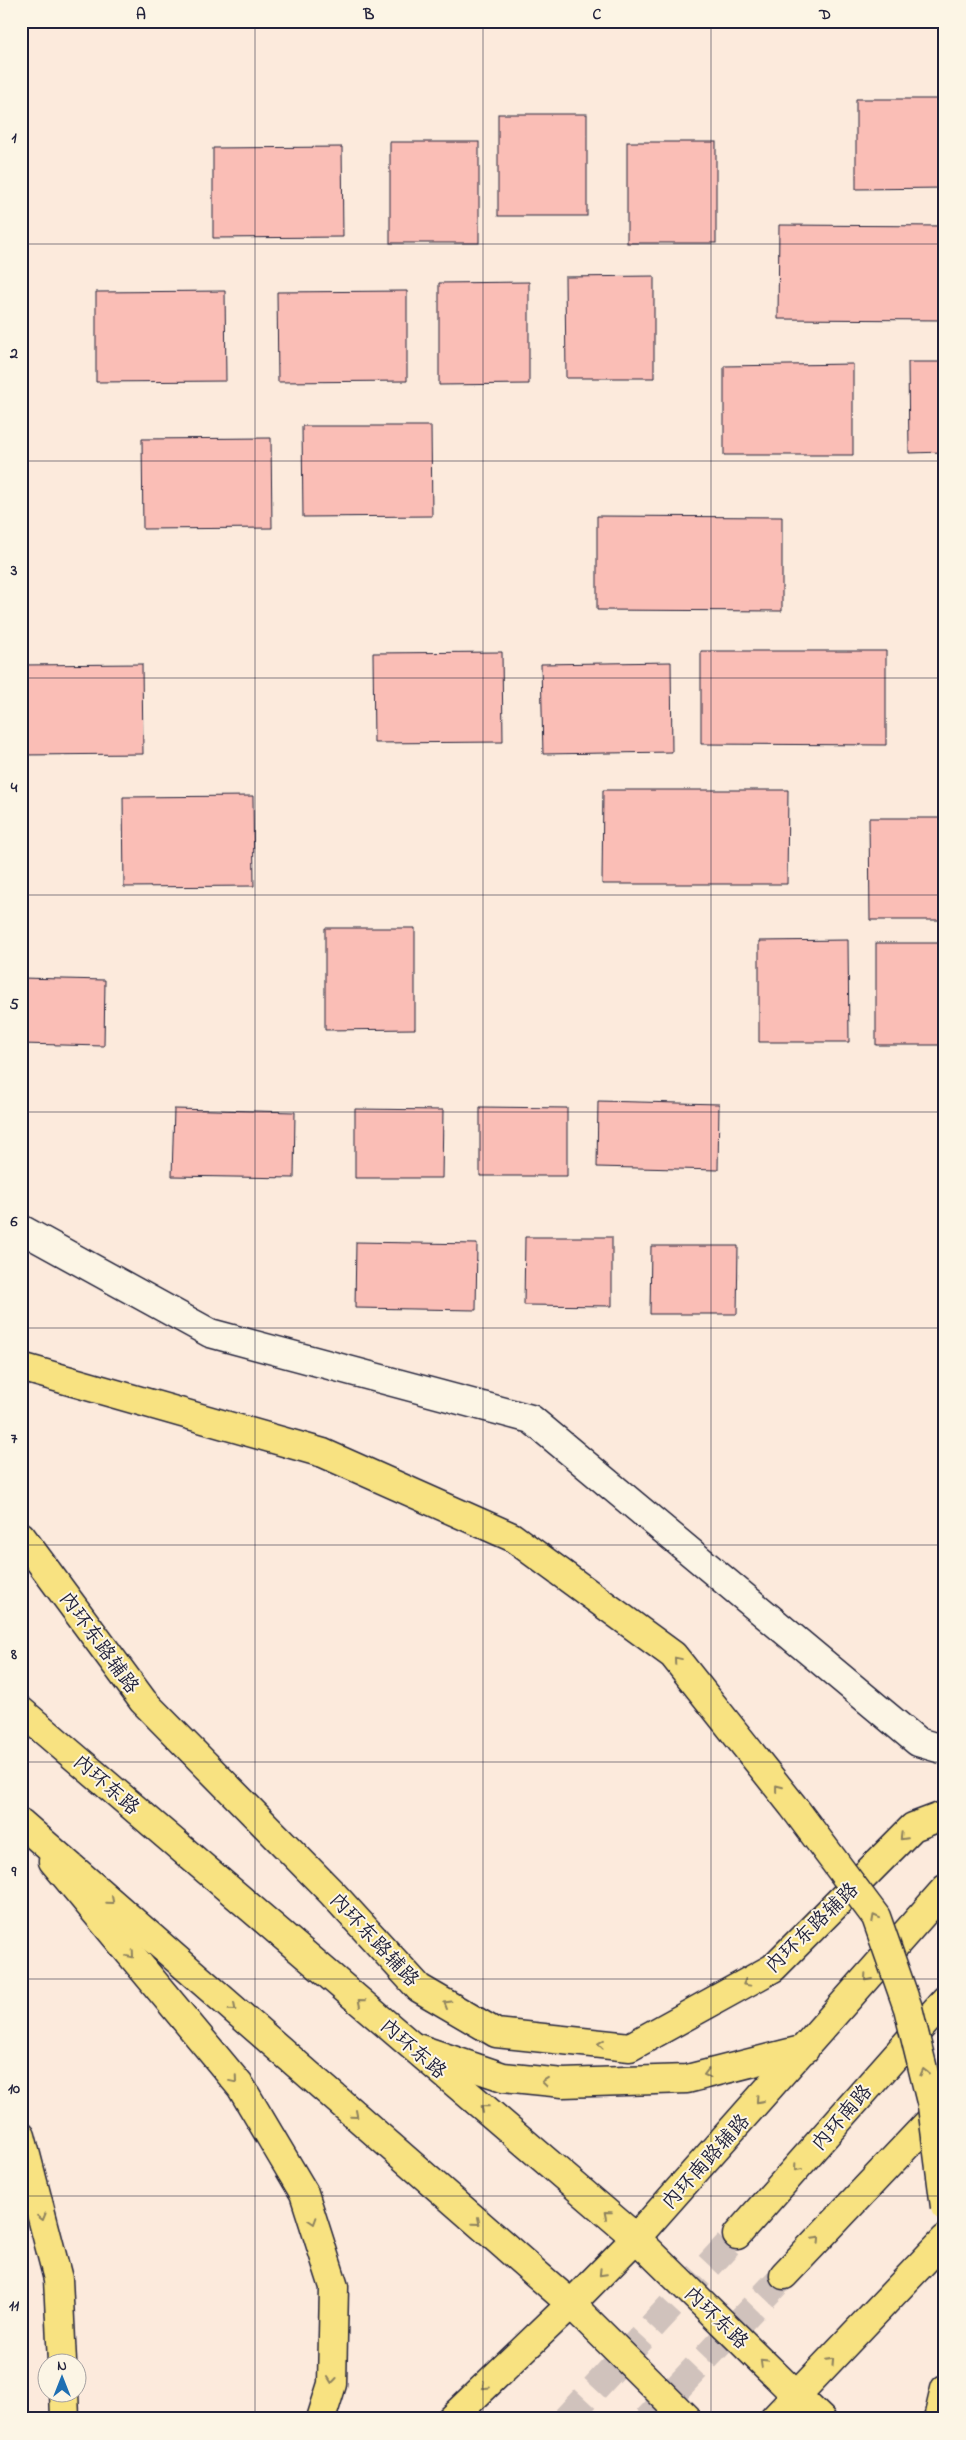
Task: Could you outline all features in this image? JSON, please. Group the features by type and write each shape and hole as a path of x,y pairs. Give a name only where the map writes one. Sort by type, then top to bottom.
{"main road":[{"path":"21,1367 323,1453 512,1536 674,1655 876,1917 908,2008 932,2106 945,2207"},
{"name":"内环东路辅路","path":"21,1536 142,1700 333,1894 419,1988 496,2033 630,2048 773,1968 913,1827 945,1815"},
{"name":"内环东路","path":"21,1710 636,2238 821,2419"},
{"path":"21,1823 571,2304 687,2419"},
{"path":"21,1823 240,2087 304,2193 334,2287 332,2384 321,2419"},
{"name":"内环南路辅路","path":"451,2419 571,2304 636,2238 945,1889"},
{"name":"内环南路","path":"738,2235 945,2000"},
{"path":"414,2048 503,2078 563,2083 687,2080 805,2049"},
{"path":"784,2275 945,2105"},
{"path":"21,2136 58,2279 62,2352"},
{"path":"774,2419 945,2240"},
{"path":"938,2419 945,2389"},
{"path":"64,2402 65,2419"}],"street":[{"path":"21,1229 210,1333 531,1419 918,1742 945,1750"}],"building":[{"path":"856,99 945,99 945,188 856,189"},
{"path":"498,114 587,114 587,216 498,216"},
{"path":"390,142 479,142 479,243 390,243"},
{"path":"627,142 716,142 716,243 627,243"},
{"path":"342,147 343,237 213,238 213,148"},
{"path":"779,225 945,226 945,320 778,319"},
{"path":"654,276 654,378 566,378 565,277"},
{"path":"529,282 529,384 439,385 439,283"},
{"path":"225,291 226,381 96,382 96,292"},
{"path":"407,291 407,381 278,382 277,292"},
{"path":"908,362 945,362 945,452 909,453"},
{"path":"853,364 853,455 724,455 724,366"},
{"path":"302,426 431,426 432,516 303,517"},
{"path":"271,438 272,528 143,529 142,439"},
{"path":"597,516 782,517 782,611 597,610"},
{"path":"701,651 886,651 886,745 701,744"},
{"path":"502,652 503,742 374,743 373,653"},
{"path":"671,662 672,752 543,754 541,664"},
{"path":"142,664 143,754 21,755 21,665"},
{"path":"603,790 788,790 787,884 602,884"},
{"path":"253,796 254,886 124,887 123,797"},
{"path":"869,818 945,818 945,920 870,920"},
{"path":"325,928 415,928 415,1029 325,1030"},
{"path":"848,940 849,1042 759,1042 759,941"},
{"path":"876,943 945,943 945,1045 876,1045"},
{"path":"21,978 105,980 104,1046 21,1044"},
{"path":"598,1101 719,1104 718,1170 597,1167"},
{"path":"480,1107 567,1108 567,1176 480,1176"},
{"path":"174,1109 295,1112 294,1178 172,1176"},
{"path":"355,1109 443,1110 442,1178 355,1178"},
{"path":"525,1237 612,1237 612,1306 524,1305"},
{"path":"356,1242 477,1244 476,1310 355,1308"},
{"path":"651,1246 738,1246 737,1314 650,1314"}],"tunnel":[{"path":"566,2419 737,2235"},
{"path":"648,2419 784,2275"}]}
